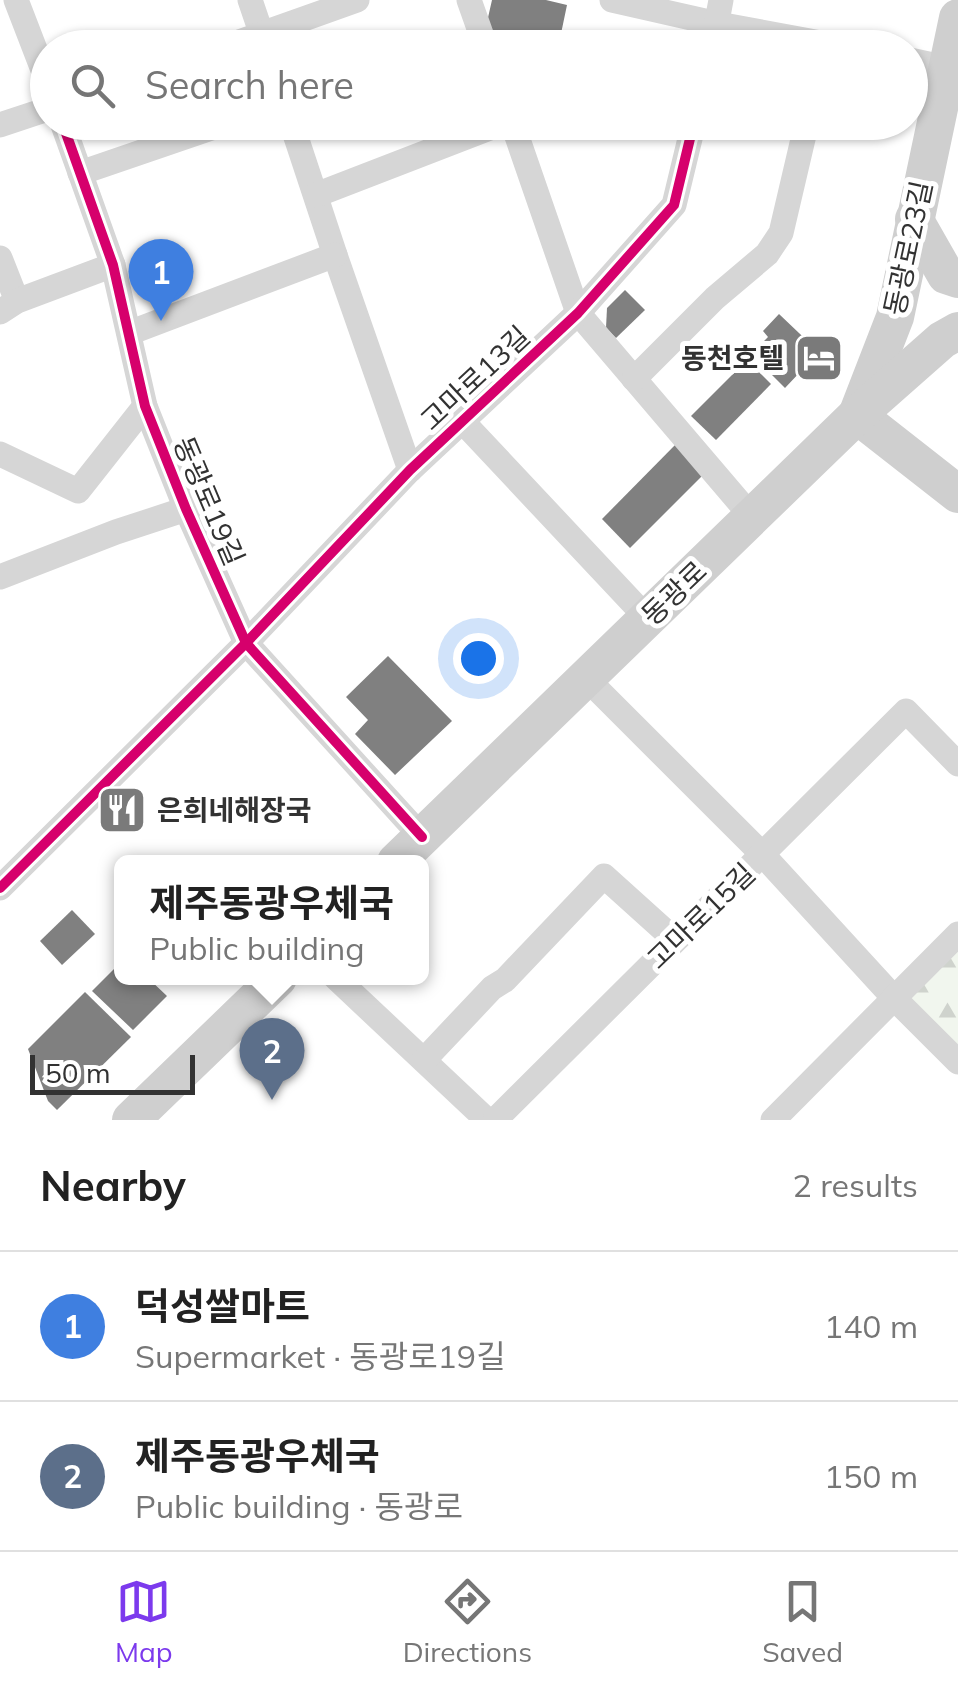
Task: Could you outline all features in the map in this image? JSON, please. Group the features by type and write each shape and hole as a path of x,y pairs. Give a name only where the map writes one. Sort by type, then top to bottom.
{"main road":[{"name":"동광로23길","path":"856,415 895,317 958,18"},
{"path":"914,219 946,275 958,279"},
{"name":"동광로","path":"409,850 856,415 942,340 958,331"},
{"path":"856,415 958,494"},
{"path":"131,1120 271,985"}],"street":[{"path":"16,0 30,36"},
{"path":"250,0 260,30"},
{"path":"288,30 357,0"},
{"path":"469,0 480,30"},
{"path":"612,0 749,30"},
{"path":"928,64 947,68"},
{"path":"0,125 30,114"},
{"name":"동광로19길","path":"68,140 113,265 145,406 246,644 409,850"},
{"path":"80,173 176,140"},
{"path":"298,140 410,470"},
{"path":"316,195 461,140"},
{"path":"515,140 578,313 752,517"},
{"name":"고마로13길","path":"0,888 246,644 410,470 578,313 674,204 690,140"},
{"path":"634,379 715,298 766,254 781,232 803,140"},
{"path":"129,333 335,256"},
{"path":"0,258 8,307 113,265"},
{"path":"0,454 78,491 145,406"},
{"path":"462,421 647,618"},
{"path":"0,577 186,509"},
{"path":"586,678 764,855 958,1062"},
{"name":"고마로15길","path":"495,1120 906,711 958,764"},
{"path":"424,1060 604,876 674,940"},
{"path":"773,1120 958,934"},
{"path":"344,985 486,1120"}],"green space":[{"path":"958,943 958,1051 903,997"}],"building":[{"path":"492,0 546,0 567,5 562,30 491,30 487,22"},
{"path":"625,290 645,310 616,338 606,328 607,308"},
{"path":"779,314 819,352 785,388 751,354 768,337 763,331"},
{"path":"747,360 771,384 716,440 691,416"},
{"path":"678,442 707,471 630,548 602,519"},
{"path":"388,656 452,721 395,775 355,734 368,720 346,697"},
{"path":"72,910 95,934 62,965 40,941"},
{"path":"114,969 114,985 155,985 167,996 133,1030 92,991"},
{"path":"85,992 131,1037 57,1110 48,1101 28,1049"}],"cycle path":[{"path":"68,140 113,265 145,406 246,643 422,837"},
{"path":"0,888 246,643 410,470 578,313 674,205 690,140"}],"place":[{"name":"덕성쌀마트","path":"161,321"},
{"name":"동천호텔","path":"819,358"},
{"name":"은희네해장국","path":"122,810"},
{"name":"제주동광우체국","path":"272,1100"}]}
